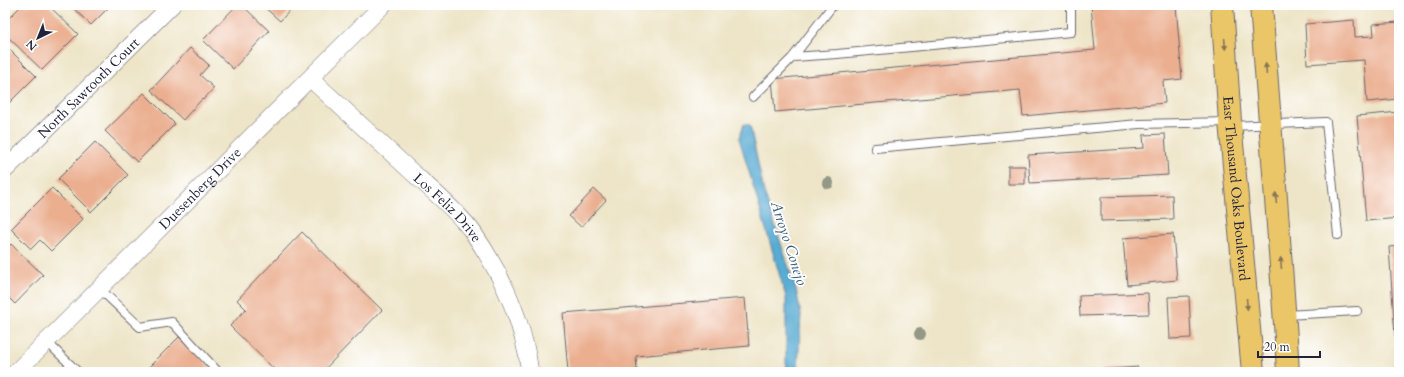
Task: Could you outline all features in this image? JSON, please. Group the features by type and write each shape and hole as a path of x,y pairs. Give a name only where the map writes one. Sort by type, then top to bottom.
{"main road":[{"name":"East Thousand Oaks Boulevard","path":"1222,5 1253,372"},
{"path":"1261,5 1288,372"}],"street":[{"name":"North Sawtooth Court","path":"5,170 172,5"},
{"name":"Duesenberg Drive","path":"16,372 384,5"},
{"name":"Los Feliz Drive","path":"311,79 446,203 471,229 496,268 510,296 521,325 530,372"}],"lane":[{"path":"753,97 793,57 833,5"},
{"path":"793,57 1071,32 1071,5"},
{"path":"875,148 1139,124 1270,124 1326,122 1338,236"},
{"path":"100,289 140,327 172,322 218,372"},
{"path":"1285,315 1357,311"},
{"path":"47,342 78,372"}],"water":[{"path":"744,124 750,125 764,192 796,289 801,315 798,366 799,372 788,372 786,363 786,297 739,138"}],"building":[{"path":"22,5 48,5 78,34 42,70 5,34 5,22"},
{"path":"70,5 111,5 91,25"},
{"path":"237,5 242,5 269,31 233,69 203,40"},
{"path":"262,5 295,5 280,21"},
{"path":"1091,5 1176,5 1182,79 1163,81 1165,103 1023,116 1020,90 775,112 772,79 1095,50"},
{"path":"1354,20 1355,37 1374,36 1373,24 1399,22 1399,99 1367,102 1364,60 1307,64 1305,24"},
{"path":"5,45 36,76 5,107"},
{"path":"190,48 209,65 200,75 214,88 183,120 151,90"},
{"path":"144,93 175,124 137,162 105,131"},
{"path":"1399,112 1399,218 1366,221 1357,116"},
{"path":"1165,134 1168,175 1030,183 1028,155 1144,148 1143,135"},
{"path":"95,142 128,175 91,212 58,179"},
{"path":"1008,166 1025,166 1025,184 1008,184"},
{"path":"52,188 83,219 51,251 40,240 31,249 11,229"},
{"path":"594,189 606,200 581,227 569,216"},
{"path":"1172,195 1173,219 1101,221 1101,197"},
{"path":"302,232 382,310 322,372 277,372 230,326 246,309 237,300"},
{"path":"1173,234 1177,280 1127,285 1123,238"},
{"path":"11,244 43,275 15,304 5,294 5,251"},
{"path":"1399,246 1399,336 1395,336 1389,247"},
{"path":"1148,293 1149,314 1080,316 1079,296"},
{"path":"1189,296 1191,338 1170,339 1168,297"},
{"path":"745,298 749,346 636,356 637,372 568,372 563,313"},
{"path":"179,337 209,367 204,372 152,372 148,368"},
{"path":"1138,367 1138,372 1086,372 1086,371"}],"water label":[{"name":"Arroyo Conejo","path":"789,243"}]}
